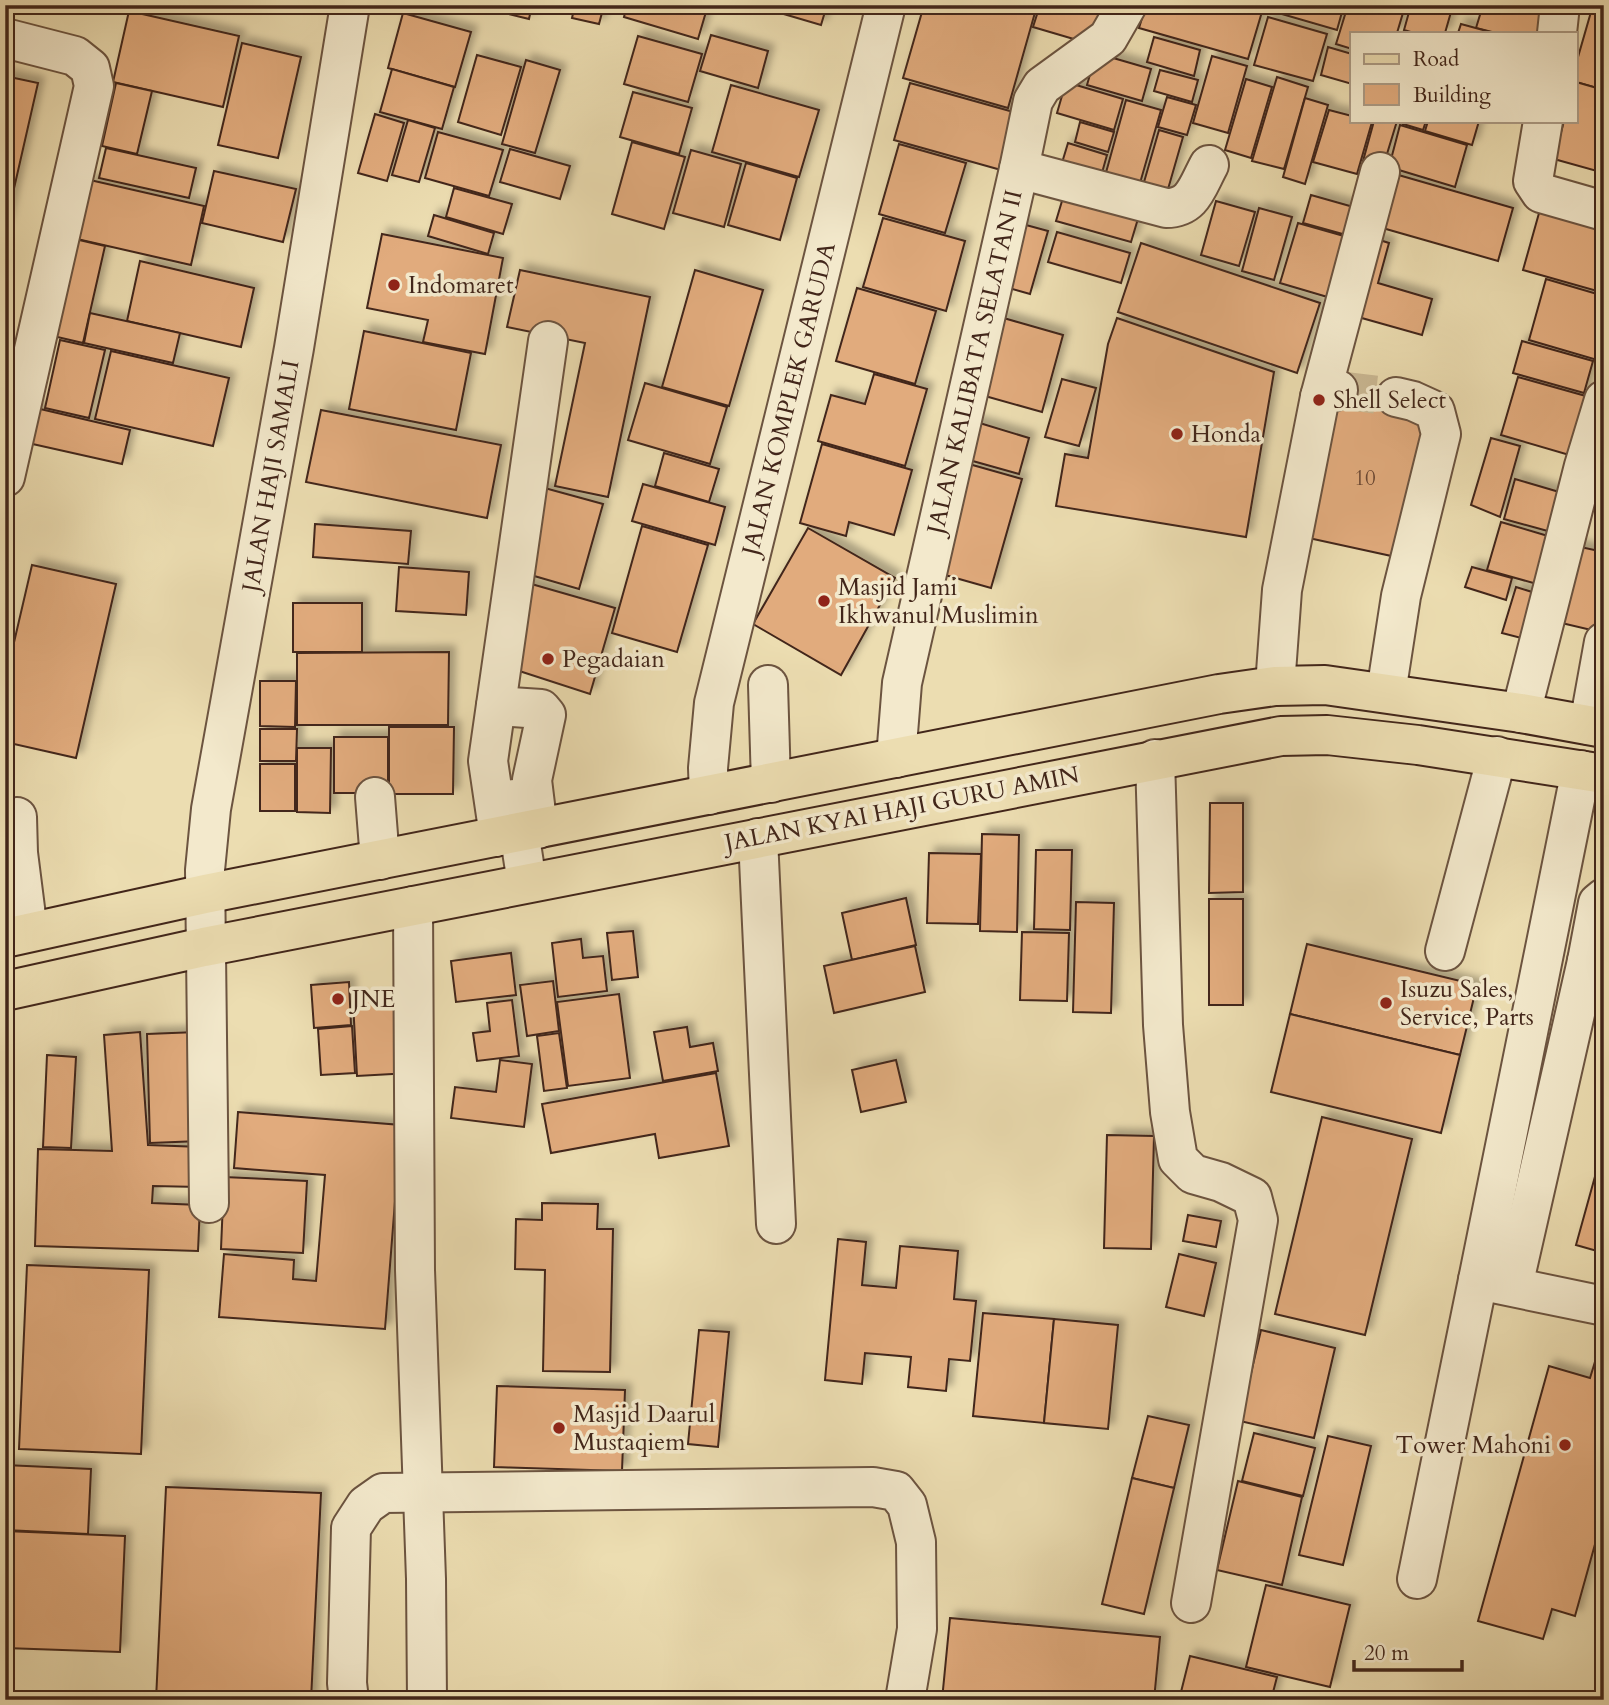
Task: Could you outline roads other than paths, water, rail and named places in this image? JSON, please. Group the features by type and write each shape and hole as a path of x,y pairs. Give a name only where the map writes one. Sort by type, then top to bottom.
{"main road":[{"name":"JALAN KYAI HAJI GURU AMIN","path":"19,926 205,882 380,855 515,809 708,782 770,763 896,750 1219,694 1276,669 1325,685 1387,681 1526,693 1597,695"},
{"name":"JALAN KYAI HAJI GURU AMIN","path":"5,990 204,947 1281,736 1306,735 1405,744 1592,772"}],"street":[{"name":"JALAN HAJI SAMALI","path":"209,1203 204,947 205,882 211,809 291,362 350,5"},
{"name":"JALAN KOMPLEK GARUDA","path":"708,782 712,720 886,5"},
{"name":"JALAN KALIBATA SELATAN II","path":"896,750 902,683 1033,101 1042,86 1108,38 1127,5"},
{"path":"1557,32 1560,5"},
{"path":"5,38 75,56 90,68 94,86 5,477"},
{"path":"1543,122 1533,181 1535,188 1541,193 1604,211"},
{"path":"1019,169 1166,208 1180,208 1189,202 1209,165"},
{"path":"1276,669 1282,590 1380,172"},
{"path":"527,883 515,809 507,707 548,341"},
{"path":"1387,681 1401,596 1441,434 1435,411 1396,397"},
{"path":"1526,693 1584,466 1604,400"},
{"path":"768,685 770,763"},
{"path":"507,707 541,709 547,715 515,809"},
{"path":"1445,951 1497,756"},
{"path":"1154,759 1163,1025 1170,1112 1178,1160 1193,1174 1221,1182 1252,1197 1258,1220 1191,1603"},
{"path":"1496,1283 1592,772"},
{"path":"376,805 380,855"},
{"path":"17,835 19,926"},
{"path":"758,838 776,1224"},
{"path":"1417,1579 1496,1283 1596,963 1598,904 1604,898"},
{"path":"413,906 415,1269 428,1700"},
{"path":"1496,1283 1604,1306"},
{"path":"349,1700 347,1683 351,1528 366,1505 383,1493 873,1488 897,1491 907,1505 916,1542 917,1629 905,1700"}],"tunnel":[{"path":"1338,390 1396,397"}],"place":[{"name":"Indomaret","path":"394,285"},
{"name":"Shell Select","path":"1319,400"},
{"name":"Honda","path":"1177,434"},
{"name":"Masjid Jami Ikhwanul Muslimin","path":"824,601"},
{"name":"Pegadaian","path":"548,659"},
{"name":"JNE","path":"338,999"},
{"name":"Isuzu Sales, Service, Parts","path":"1386,1003"},
{"name":"Masjid Daarul Mustaqiem","path":"559,1428"},
{"name":"Tower Mahoni","path":"1565,1445"}]}
